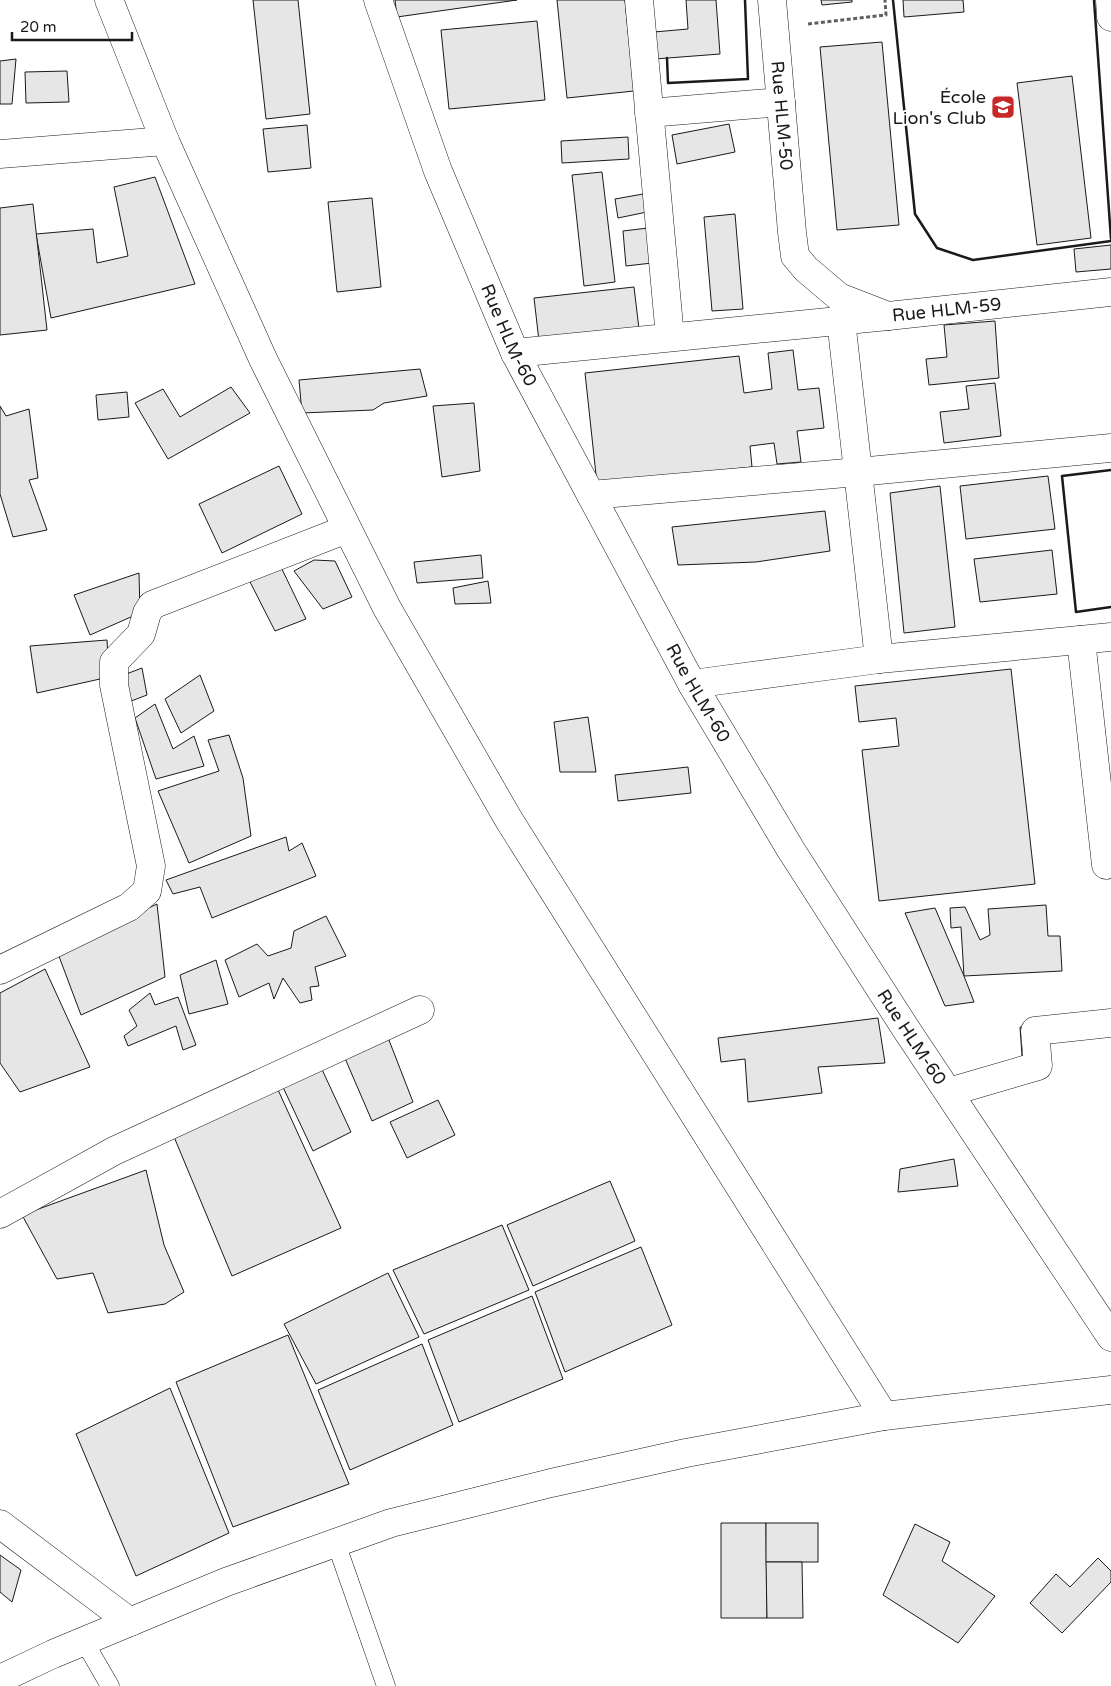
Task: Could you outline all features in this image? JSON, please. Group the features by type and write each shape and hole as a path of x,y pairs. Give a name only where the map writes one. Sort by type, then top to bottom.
{"street":[{"path":"109,0 165,141 262,359 386,608 509,820 884,1416"},
{"name":"Rue HLM-60","path":"378,0 438,171 515,352 692,684 791,850 906,1029 1109,1332"},
{"path":"639,0 670,337"},
{"name":"Rue HLM-50","path":"772,0 792,232"},
{"path":"1110,0 1111,17"},
{"path":"649,113 781,102"},
{"path":"0,154 165,141"},
{"name":"Rue HLM-59","path":"792,232 795,256 806,269 839,296 888,316 1111,292"},
{"path":"515,352 888,316"},
{"path":"841,320 879,659"},
{"path":"591,495 1111,448"},
{"path":"0,970 129,907 147,891 151,866 114,685 113,672 114,662 141,634 147,613 152,605 347,529"},
{"path":"692,684 879,659 1111,637"},
{"path":"1081,640 1106,865"},
{"path":"0,1214 114,1151 420,1010"},
{"path":"949,1092 1038,1066 1035,1031 1111,1023"},
{"path":"0,1679 84,1641 226,1582 391,1523 551,1482 686,1452 884,1416 1111,1390"},
{"path":"0,1524 130,1622"}],"lane":[{"path":"336,1543 386,1686"},
{"path":"84,1641 110,1686"}],"path":[{"path":"775,28 886,14 885,0"}],"building":[{"path":"253,0 298,0 310,114 266,119"},
{"path":"395,0 517,0 397,17"},
{"path":"557,0 625,0 634,91 567,98"},
{"path":"686,0 716,0 720,54 655,59 654,32 688,29"},
{"path":"821,0 852,0 852,2 822,5"},
{"path":"903,0 963,0 964,12 904,17"},
{"path":"537,21 545,100 449,109 441,30"},
{"path":"882,42 899,225 837,230 820,47"},
{"path":"16,59 12,104 0,104 0,61"},
{"path":"67,71 69,102 26,103 25,72"},
{"path":"1072,76 1091,238 1037,245 1017,83"},
{"path":"729,124 735,152 677,164 672,135"},
{"path":"307,125 311,168 268,172 263,129"},
{"path":"628,137 629,159 562,163 561,141"},
{"path":"602,172 615,282 584,286 572,175"},
{"path":"155,177 195,284 51,318 36,234 93,229 97,263 128,256 114,187"},
{"path":"643,194 647,212 618,218 615,199"},
{"path":"372,198 381,287 337,292 328,202"},
{"path":"33,204 47,330 0,335 0,208"},
{"path":"735,214 743,309 712,311 704,217"},
{"path":"648,228 652,263 626,266 623,231"},
{"path":"1111,245 1111,269 1076,272 1074,249"},
{"path":"634,287 639,329 539,341 534,298"},
{"path":"995,321 999,378 929,385 926,359 947,357 944,325"},
{"path":"793,350 798,390 819,388 824,428 797,431 801,462 777,464 774,443 750,446 752,467 597,484 585,373 739,356 744,393 772,389 768,353"},
{"path":"420,369 427,396 384,403 373,410 302,413 299,380"},
{"path":"995,383 1001,436 944,443 940,412 969,409 966,386"},
{"path":"231,387 250,413 168,459 135,403 163,389 180,417"},
{"path":"127,392 129,417 98,420 96,395"},
{"path":"474,403 480,471 442,477 433,406"},
{"path":"0,406 6,416 29,409 38,478 29,480 47,530 13,537 0,494"},
{"path":"279,466 302,514 222,553 199,504"},
{"path":"1048,476 1055,529 966,539 960,486"},
{"path":"940,486 955,627 904,633 890,493"},
{"path":"825,511 830,551 756,562 678,565 672,527"},
{"path":"1052,550 1057,594 980,602 974,559"},
{"path":"481,555 483,578 417,583 414,562"},
{"path":"314,560 335,561 352,597 323,609 294,571"},
{"path":"279,563 306,619 275,631 247,576"},
{"path":"139,573 140,613 90,635 74,595"},
{"path":"488,581 491,603 455,604 453,588"},
{"path":"107,640 109,677 37,693 30,646"},
{"path":"142,668 147,695 126,703 121,676"},
{"path":"1011,669 1035,884 879,901 862,750 899,746 896,718 859,722 855,686"},
{"path":"200,675 214,711 181,733 165,699"},
{"path":"155,704 173,749 194,736 204,766 156,779 135,718"},
{"path":"588,717 596,772 560,772 554,722"},
{"path":"229,735 243,778 251,836 189,863 158,791 219,771 208,740"},
{"path":"688,767 691,793 618,801 615,775"},
{"path":"286,837 289,851 302,843 316,876 212,918 200,887 173,894 166,880"},
{"path":"157,904 165,977 81,1015 57,951"},
{"path":"1046,905 1048,936 1060,936 1062,971 964,976 961,927 951,928 950,908 965,907 980,940 990,935 988,909"},
{"path":"935,908 974,1002 945,1006 905,913"},
{"path":"326,916 346,956 315,967 319,986 310,987 312,1000 300,1003 283,978 274,999 269,983 239,997 225,960 257,944 268,956 291,948 294,931"},
{"path":"216,960 228,1004 189,1014 180,975"},
{"path":"45,969 90,1067 20,1092 0,1063 0,993"},
{"path":"150,993 155,1005 178,997 196,1045 183,1050 176,1026 128,1046 124,1036 137,1026 129,1010"},
{"path":"878,1018 885,1063 818,1067 822,1093 748,1102 745,1059 721,1062 718,1038"},
{"path":"1030,1026 1032,1055 1022,1056 1020,1027"},
{"path":"387,1035 413,1102 372,1121 344,1056"},
{"path":"319,1063 351,1132 313,1151 281,1083"},
{"path":"274,1081 341,1228 232,1276 172,1132"},
{"path":"438,1100 455,1135 407,1158 390,1122"},
{"path":"954,1159 958,1186 898,1192 900,1169"},
{"path":"146,1170 164,1245 184,1292 165,1304 108,1313 93,1273 57,1279 22,1215"},
{"path":"610,1181 635,1241 533,1286 507,1225"},
{"path":"502,1225 529,1290 424,1334 393,1270"},
{"path":"641,1247 672,1325 565,1372 535,1292"},
{"path":"388,1273 419,1337 316,1384 284,1324"},
{"path":"532,1296 563,1379 459,1422 428,1340"},
{"path":"288,1335 349,1484 233,1527 176,1382"},
{"path":"422,1344 453,1425 350,1470 318,1390"},
{"path":"170,1388 229,1533 136,1576 76,1434"},
{"path":"721,1523 766,1523 767,1618 721,1618"},
{"path":"766,1523 818,1523 818,1562 766,1562"},
{"path":"915,1524 950,1542 942,1561 995,1596 958,1643 883,1595"},
{"path":"0,1555 21,1570 12,1602 0,1592"},
{"path":"1098,1558 1111,1571 1111,1582 1062,1633 1030,1603 1056,1574 1070,1587"},
{"path":"766,1562 802,1562 803,1618 767,1618"}],"wall":[{"path":"667,58 668,83 748,79 745,0"},
{"path":"893,0 915,214 937,248 973,260 1111,241"},
{"path":"1094,0 1111,239"},
{"path":"1111,470 1062,476 1076,612 1111,607"}],"place":[{"name":"École Lion's Club","path":"1003,107"}]}
